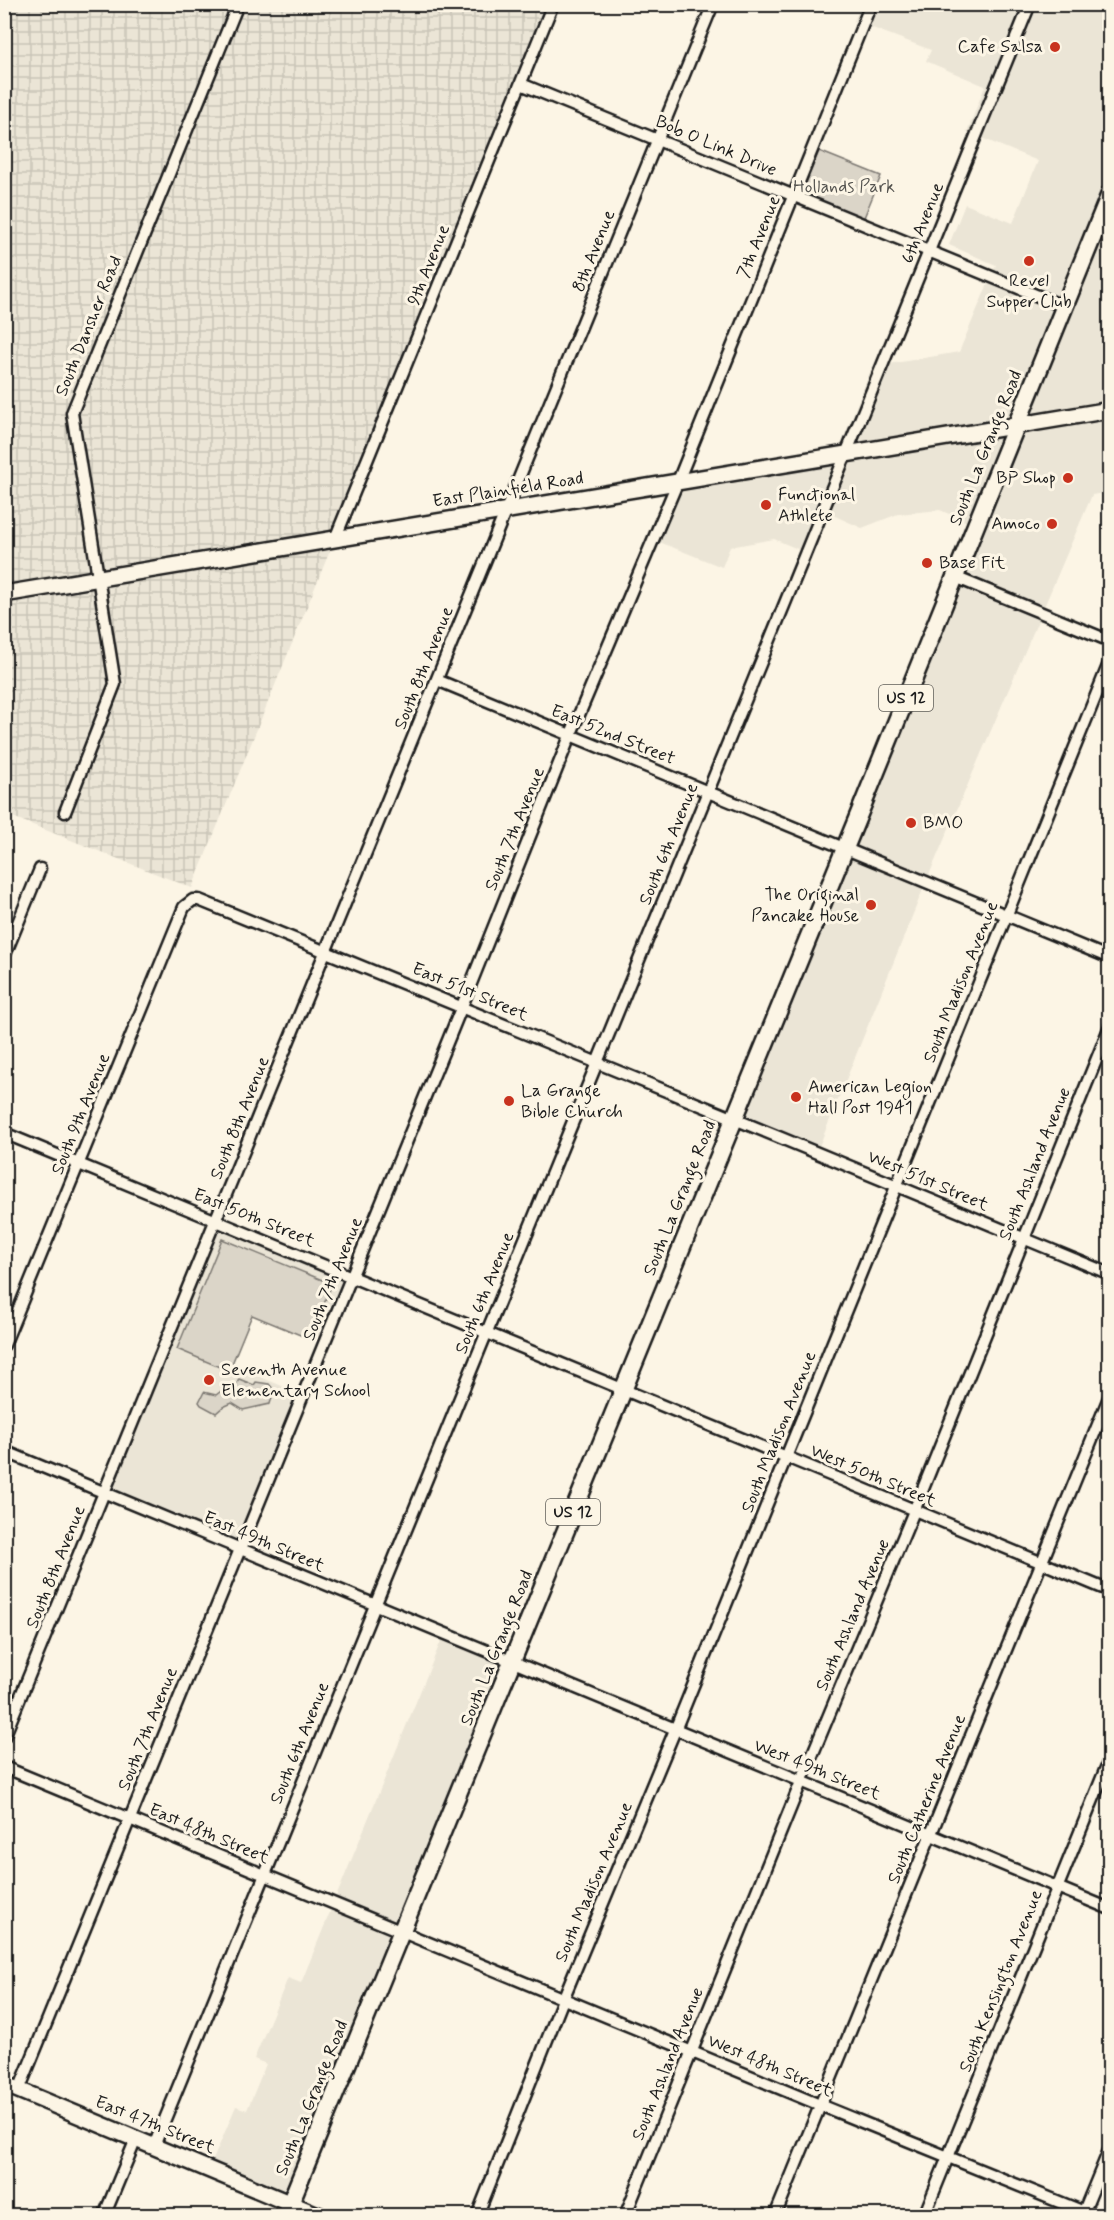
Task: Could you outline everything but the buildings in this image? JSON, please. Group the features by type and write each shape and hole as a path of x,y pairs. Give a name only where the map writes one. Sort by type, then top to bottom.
{"main road":[{"name":"South La Grange Road","path":"287,2210 1110,194"},
{"name":"East Plainfield Road","path":"4,594 1110,410"},
{"name":"East 47th Street","path":"12,2087 153,2146 287,2210 320,2216"}],"street":[{"name":"South Dansher Road","path":"65,812 115,684 72,412 238,4"},
{"name":"9th Avenue","path":"334,538 553,4"},
{"name":"8th Avenue","path":"505,510 713,4"},
{"name":"7th Avenue","path":"678,481 871,4"},
{"name":"6th Avenue","path":"846,453 1030,4"},
{"name":"Bob O Link Drive","path":"521,84 1065,307"},
{"name":"South 6th Avenue","path":"153,2146 846,453"},
{"name":"South 7th Avenue","path":"12,2087 129,1819 352,1277 570,736 678,481"},
{"name":"South 8th Avenue","path":"4,1737 505,510"},
{"path":"955,577 1110,641"},
{"name":"South Madison Avenue","path":"477,2216 564,1997 787,1457 1110,661"},
{"name":"East 52nd Street","path":"437,680 1110,958"},
{"path":"4,957 40,868"},
{"name":"East 51st Street","path":"193,900 205,900 734,1119"},
{"name":"South 9th Avenue","path":"4,1345 184,907 193,900"},
{"name":"South Ashland Avenue","path":"626,2216 691,2051 914,1511 1110,1026"},
{"name":"West 51st Street","path":"734,1119 1110,1274"},
{"name":"East 50th Street","path":"4,1133 624,1389"},
{"name":"West 50th Street","path":"624,1389 1110,1591"},
{"name":"South Catherine Avenue","path":"775,2216 1110,1395"},
{"name":"East 49th Street","path":"4,1451 512,1663"},
{"name":"West 49th Street","path":"512,1663 1110,1909"},
{"name":"South Kensington Avenue","path":"924,2216 1110,1758"},
{"name":"East 48th Street","path":"4,1767 402,1931"},
{"name":"West 48th Street","path":"402,1931 1086,2214"},
{"path":"104,2216 136,2139"},
{"path":"1086,2214 1110,2148"}],"shaded area":[{"path":"1099,4 1109,9 1109,178 1011,419 841,445 872,367 959,352 996,265 949,245 965,204 1013,223 1038,161 967,132 985,86 926,61 931,50 854,21 861,5"},
{"path":"4,5 560,5 352,513 331,548 192,888 5,814"},
{"path":"1109,195 1109,403 1021,421"},
{"path":"1109,420 1109,492 1092,495 926,882 818,1149 739,1115 1024,434"},
{"path":"1013,429 974,525 940,510 898,514 862,528 828,513 812,555 774,539 730,547 722,567 657,541 680,486"},
{"name":"Seventh Avenue Elementary School","path":"217,1223 349,1278 321,1344 252,1316 232,1365 301,1394 237,1546 106,1492"},
{"path":"443,1636 507,1663 286,2199 210,2167 236,2106 247,2110 266,2064 254,2059 288,1978 301,1983"}],"green space":[{"name":"Hollands Park","path":"819,151 881,176 863,220 813,199 807,194 806,183"},
{"path":"222,1239 332,1284 310,1339 252,1315 229,1371 177,1349"},
{"path":"239,1379 254,1385 256,1382 269,1384 274,1390 270,1404 243,1410 232,1403 216,1413 199,1402 204,1392 216,1395 225,1388 234,1390"}],"place":[{"name":"Cafe Salsa","path":"1055,47"},
{"name":"Revel Supper Club","path":"1029,261"},
{"name":"BP Shop","path":"1068,478"},
{"name":"Functional Athlete","path":"766,505"},
{"name":"Amoco","path":"1052,524"},
{"name":"Base Fit","path":"927,563"},
{"name":"BMO","path":"911,823"},
{"name":"The Original Pancake House","path":"871,905"},
{"name":"American Legion Hall Post 1941","path":"796,1097"},
{"name":"La Grange Bible Church","path":"509,1101"},
{"name":"Seventh Avenue Elementary School","path":"209,1380"}]}
